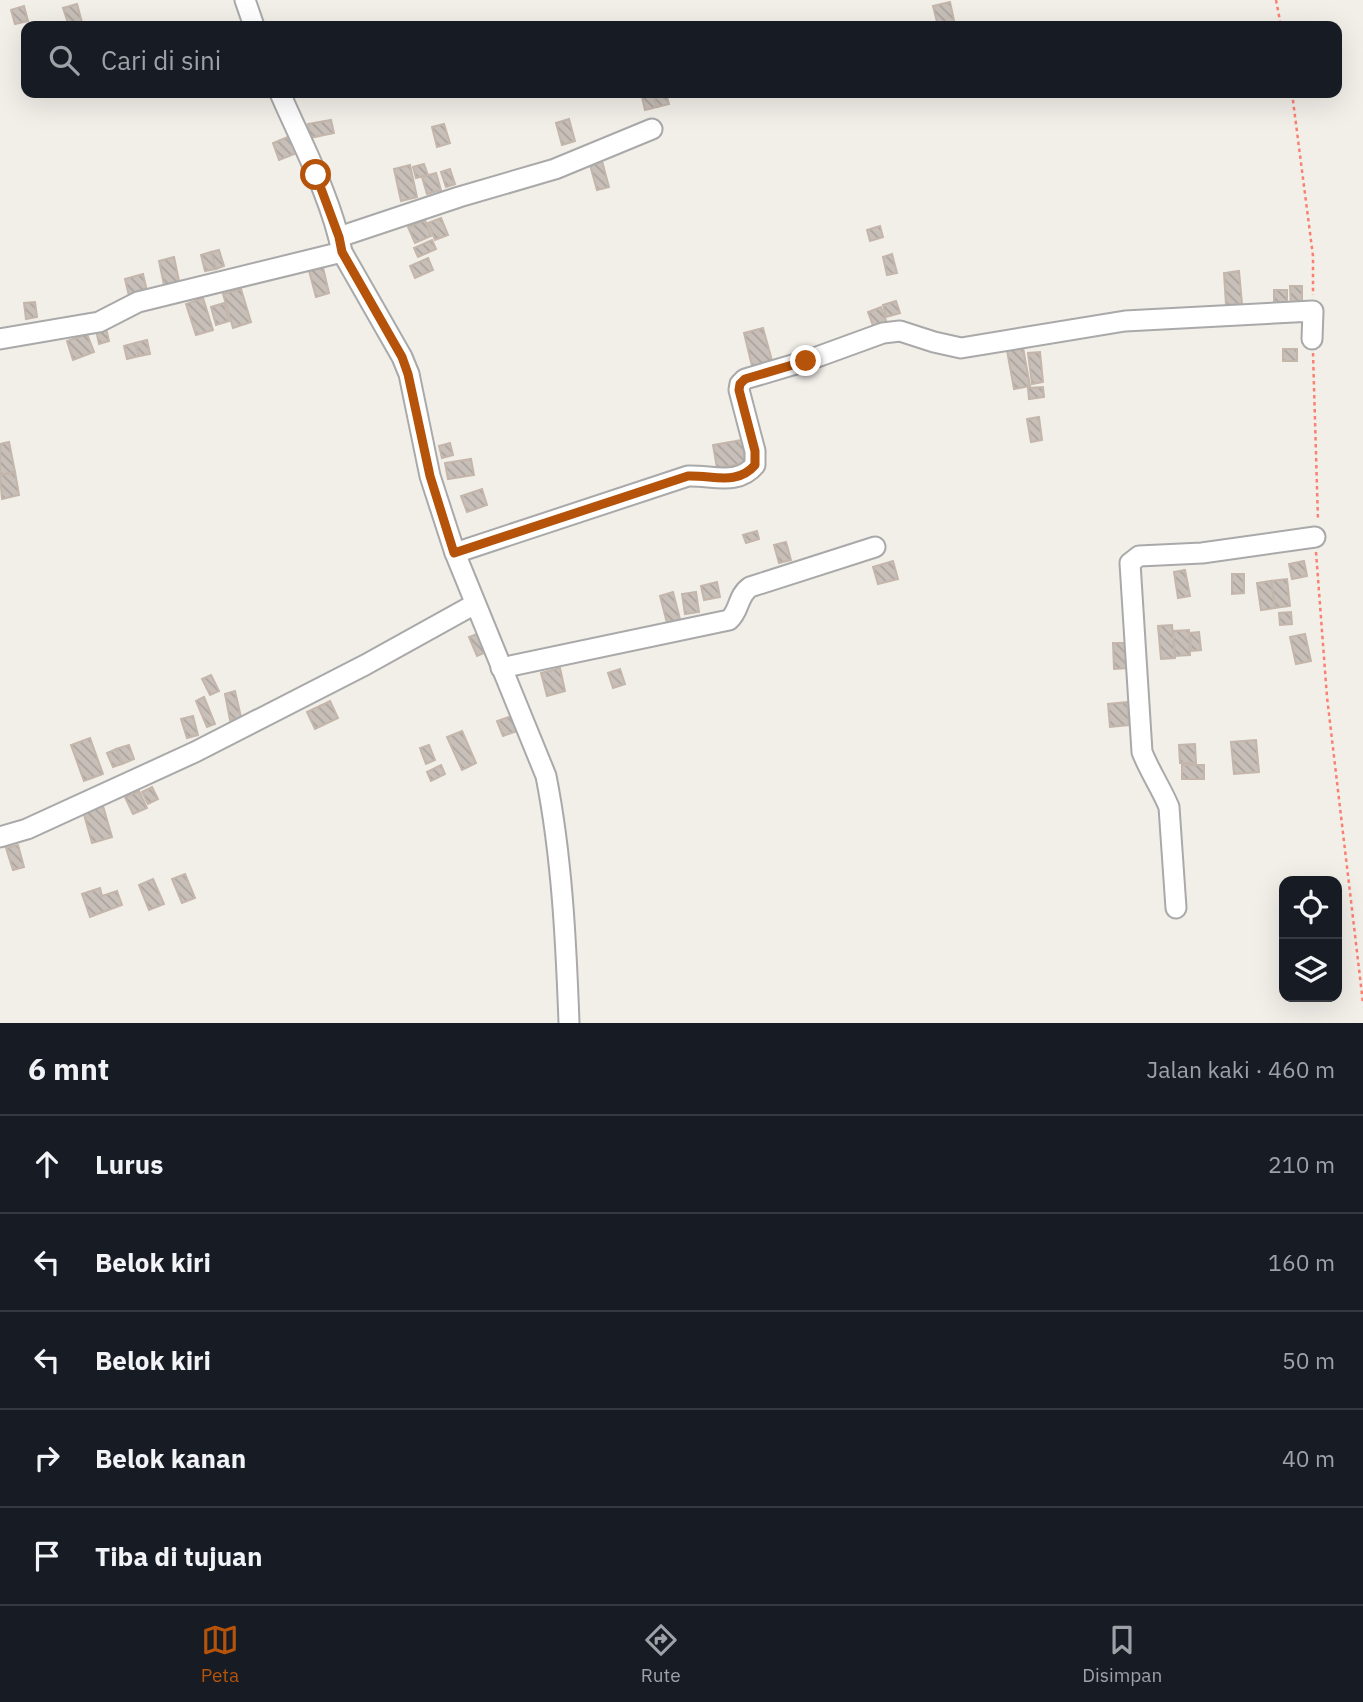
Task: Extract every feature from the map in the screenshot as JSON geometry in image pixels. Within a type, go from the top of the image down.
[{"type":"street","points":[[245,0],[252,21]]},
{"type":"street","points":[[282,98],[316,175],[341,245],[405,366],[430,476],[454,553],[546,776],[552,806],[565,926],[569,1023]]},
{"type":"street","points":[[0,339],[99,322],[138,302],[341,245],[459,197],[555,169],[652,129]]},
{"type":"street","points":[[454,553],[688,476],[729,479],[742,476],[755,465],[755,451],[739,390],[740,384],[745,379],[806,361],[883,333],[900,331],[961,348],[1125,321],[1313,311],[1312,339]]},
{"type":"street","points":[[1176,908],[1169,807],[1142,752],[1130,563],[1139,556],[1202,553],[1315,537]]},
{"type":"street","points":[[501,668],[729,620],[734,616],[740,596],[750,587],[875,547]]},
{"type":"street","points":[[0,837],[27,829],[195,752],[365,665],[475,604]]},
{"type":"path","points":[[1276,0],[1280,21]]},
{"type":"path","points":[[1293,98],[1312,256],[1313,311]]},
{"type":"path","points":[[1312,339],[1319,525],[1315,537],[1327,697],[1363,1003]]},
{"type":"building","points":[[950,2],[954,21],[937,21],[933,6]]},
{"type":"building","points":[[77,4],[82,21],[67,21],[63,8]]},
{"type":"building","points":[[24,6],[28,21],[15,24],[11,10]]},
{"type":"building","points":[[642,98],[654,98],[657,107],[645,110]]},
{"type":"building","points":[[654,98],[667,98],[669,104],[657,107]]},
{"type":"building","points":[[569,119],[575,141],[562,145],[556,123]]},
{"type":"building","points":[[331,120],[334,133],[310,138],[308,124]]},
{"type":"building","points":[[444,124],[450,143],[437,147],[432,127]]},
{"type":"building","points":[[290,136],[297,153],[279,160],[273,143]]},
{"type":"building","points":[[602,161],[609,187],[597,190],[590,165]]},
{"type":"building","points":[[424,164],[428,175],[416,178],[413,167]]},
{"type":"building","points":[[410,165],[417,197],[401,201],[394,169]]},
{"type":"building","points":[[450,169],[455,184],[446,187],[441,172]]},
{"type":"building","points":[[436,173],[441,190],[427,194],[422,177]]},
{"type":"building","points":[[441,218],[448,235],[435,240],[428,223]]},
{"type":"building","points":[[425,220],[431,236],[415,243],[408,227]]},
{"type":"building","points":[[880,226],[883,237],[870,241],[867,230]]},
{"type":"building","points":[[432,240],[436,249],[418,257],[414,248]]},
{"type":"building","points":[[219,250],[224,266],[216,269],[211,252]]},
{"type":"building","points":[[211,252],[216,269],[205,271],[201,255]]},
{"type":"building","points":[[892,254],[897,273],[887,275],[883,257]]},
{"type":"building","points":[[174,257],[179,281],[164,285],[159,261]]},
{"type":"building","points":[[428,258],[433,270],[415,278],[410,266]]},
{"type":"building","points":[[322,263],[329,293],[316,297],[308,267]]},
{"type":"building","points":[[1239,271],[1242,304],[1226,305],[1224,273]]},
{"type":"building","points":[[143,274],[147,291],[129,296],[125,279]]},
{"type":"building","points":[[1290,286],[1302,286],[1302,309],[1291,309]]},
{"type":"building","points":[[241,289],[251,322],[233,328],[223,294]]},
{"type":"building","points":[[1274,290],[1287,290],[1287,310],[1274,311]]},
{"type":"building","points":[[203,298],[213,330],[196,335],[186,304]]},
{"type":"building","points":[[896,301],[900,313],[886,317],[883,305]]},
{"type":"building","points":[[35,302],[37,317],[26,319],[24,303]]},
{"type":"building","points":[[224,303],[229,321],[216,325],[211,307]]},
{"type":"building","points":[[881,307],[888,326],[875,331],[868,312]]},
{"type":"building","points":[[106,328],[109,341],[99,344],[96,330]]},
{"type":"building","points":[[763,328],[773,364],[753,370],[744,333]]},
{"type":"building","points":[[87,334],[94,352],[73,360],[67,341]]},
{"type":"building","points":[[147,340],[150,354],[139,356],[135,343]]},
{"type":"building","points":[[1022,342],[1030,386],[1014,389],[1006,345]]},
{"type":"building","points":[[135,343],[139,356],[127,359],[124,346]]},
{"type":"building","points":[[1283,349],[1297,349],[1297,361],[1283,361]]},
{"type":"building","points":[[1040,352],[1043,382],[1032,384],[1028,353]]},
{"type":"building","points":[[1043,387],[1044,397],[1029,399],[1028,388]]},
{"type":"building","points":[[1039,417],[1042,440],[1031,442],[1027,419]]},
{"type":"building","points":[[742,440],[746,463],[717,468],[713,445]]},
{"type":"building","points":[[9,442],[15,472],[0,475],[0,444]]},
{"type":"building","points":[[450,443],[453,455],[442,458],[439,446]]},
{"type":"building","points":[[471,459],[474,475],[448,479],[445,463]]},
{"type":"building","points":[[15,472],[19,495],[2,499],[0,475]]},
{"type":"building","points":[[482,489],[487,505],[467,512],[461,496]]},
{"type":"building","points":[[757,531],[759,539],[746,543],[743,535]]},
{"type":"building","points":[[786,542],[791,560],[779,563],[774,545]]},
{"type":"building","points":[[893,561],[898,579],[878,584],[873,567]]},
{"type":"building","points":[[1304,561],[1307,576],[1292,579],[1289,564]]},
{"type":"building","points":[[1185,570],[1190,596],[1178,598],[1174,572]]},
{"type":"building","points":[[1232,574],[1244,574],[1244,593],[1232,594]]},
{"type":"building","points":[[1287,579],[1290,606],[1275,608],[1271,581]]},
{"type":"building","points":[[1271,581],[1275,608],[1261,610],[1257,583]]},
{"type":"building","points":[[717,582],[720,597],[704,600],[701,586]]},
{"type":"building","points":[[673,592],[680,619],[667,623],[660,596]]},
{"type":"building","points":[[696,592],[699,612],[685,614],[682,594]]},
{"type":"building","points":[[1291,612],[1292,624],[1280,625],[1279,613]]},
{"type":"building","points":[[1172,625],[1175,658],[1161,659],[1158,626]]},
{"type":"building","points":[[1189,630],[1190,655],[1175,656],[1173,631]]},
{"type":"building","points":[[482,632],[489,651],[477,656],[469,637]]},
{"type":"building","points":[[1199,632],[1201,650],[1191,651],[1190,633]]},
{"type":"building","points":[[1305,634],[1311,661],[1296,664],[1290,637]]},
{"type":"building","points":[[1113,643],[1128,643],[1129,668],[1114,669]]},
{"type":"building","points":[[560,668],[565,691],[547,696],[541,673]]},
{"type":"building","points":[[620,669],[625,684],[613,688],[608,673]]},
{"type":"building","points":[[211,675],[219,691],[210,695],[202,679]]},
{"type":"building","points":[[235,691],[241,717],[230,720],[225,694]]},
{"type":"building","points":[[204,697],[215,724],[207,727],[196,701]]},
{"type":"building","points":[[330,701],[338,718],[315,729],[307,712]]},
{"type":"building","points":[[1127,702],[1129,725],[1110,727],[1108,704]]},
{"type":"building","points":[[515,715],[520,730],[503,736],[497,721]]},
{"type":"building","points":[[193,716],[198,735],[187,738],[181,719]]},
{"type":"building","points":[[462,731],[476,763],[462,770],[447,737]]},
{"type":"building","points":[[90,738],[103,774],[84,781],[71,745]]},
{"type":"building","points":[[1256,740],[1259,772],[1234,774],[1231,742]]},
{"type":"building","points":[[1195,744],[1196,763],[1180,763],[1179,745]]},
{"type":"building","points":[[129,745],[134,759],[122,764],[116,749]]},
{"type":"building","points":[[429,745],[435,760],[426,764],[420,748]]},
{"type":"building","points":[[116,749],[122,764],[113,767],[107,753]]},
{"type":"building","points":[[441,765],[445,774],[431,781],[427,772]]},
{"type":"building","points":[[1182,765],[1204,765],[1204,779],[1182,779]]},
{"type":"building","points":[[152,787],[158,799],[148,804],[142,792]]},
{"type":"building","points":[[139,791],[147,808],[133,814],[125,797]]},
{"type":"building","points":[[103,806],[112,837],[92,843],[83,811]]},
{"type":"building","points":[[18,845],[24,867],[13,870],[6,848]]},
{"type":"building","points":[[185,874],[195,898],[182,903],[172,879]]},
{"type":"building","points":[[153,879],[164,904],[149,910],[139,885]]},
{"type":"building","points":[[100,888],[102,896],[117,891],[122,905],[90,917],[82,894]]},
{"type":"route","points":[[316,175],[342,252],[402,357],[430,476],[454,553],[635,491],[688,476],[729,479],[742,476],[755,465],[755,451],[739,390],[740,384],[757,374],[806,361]]}]
